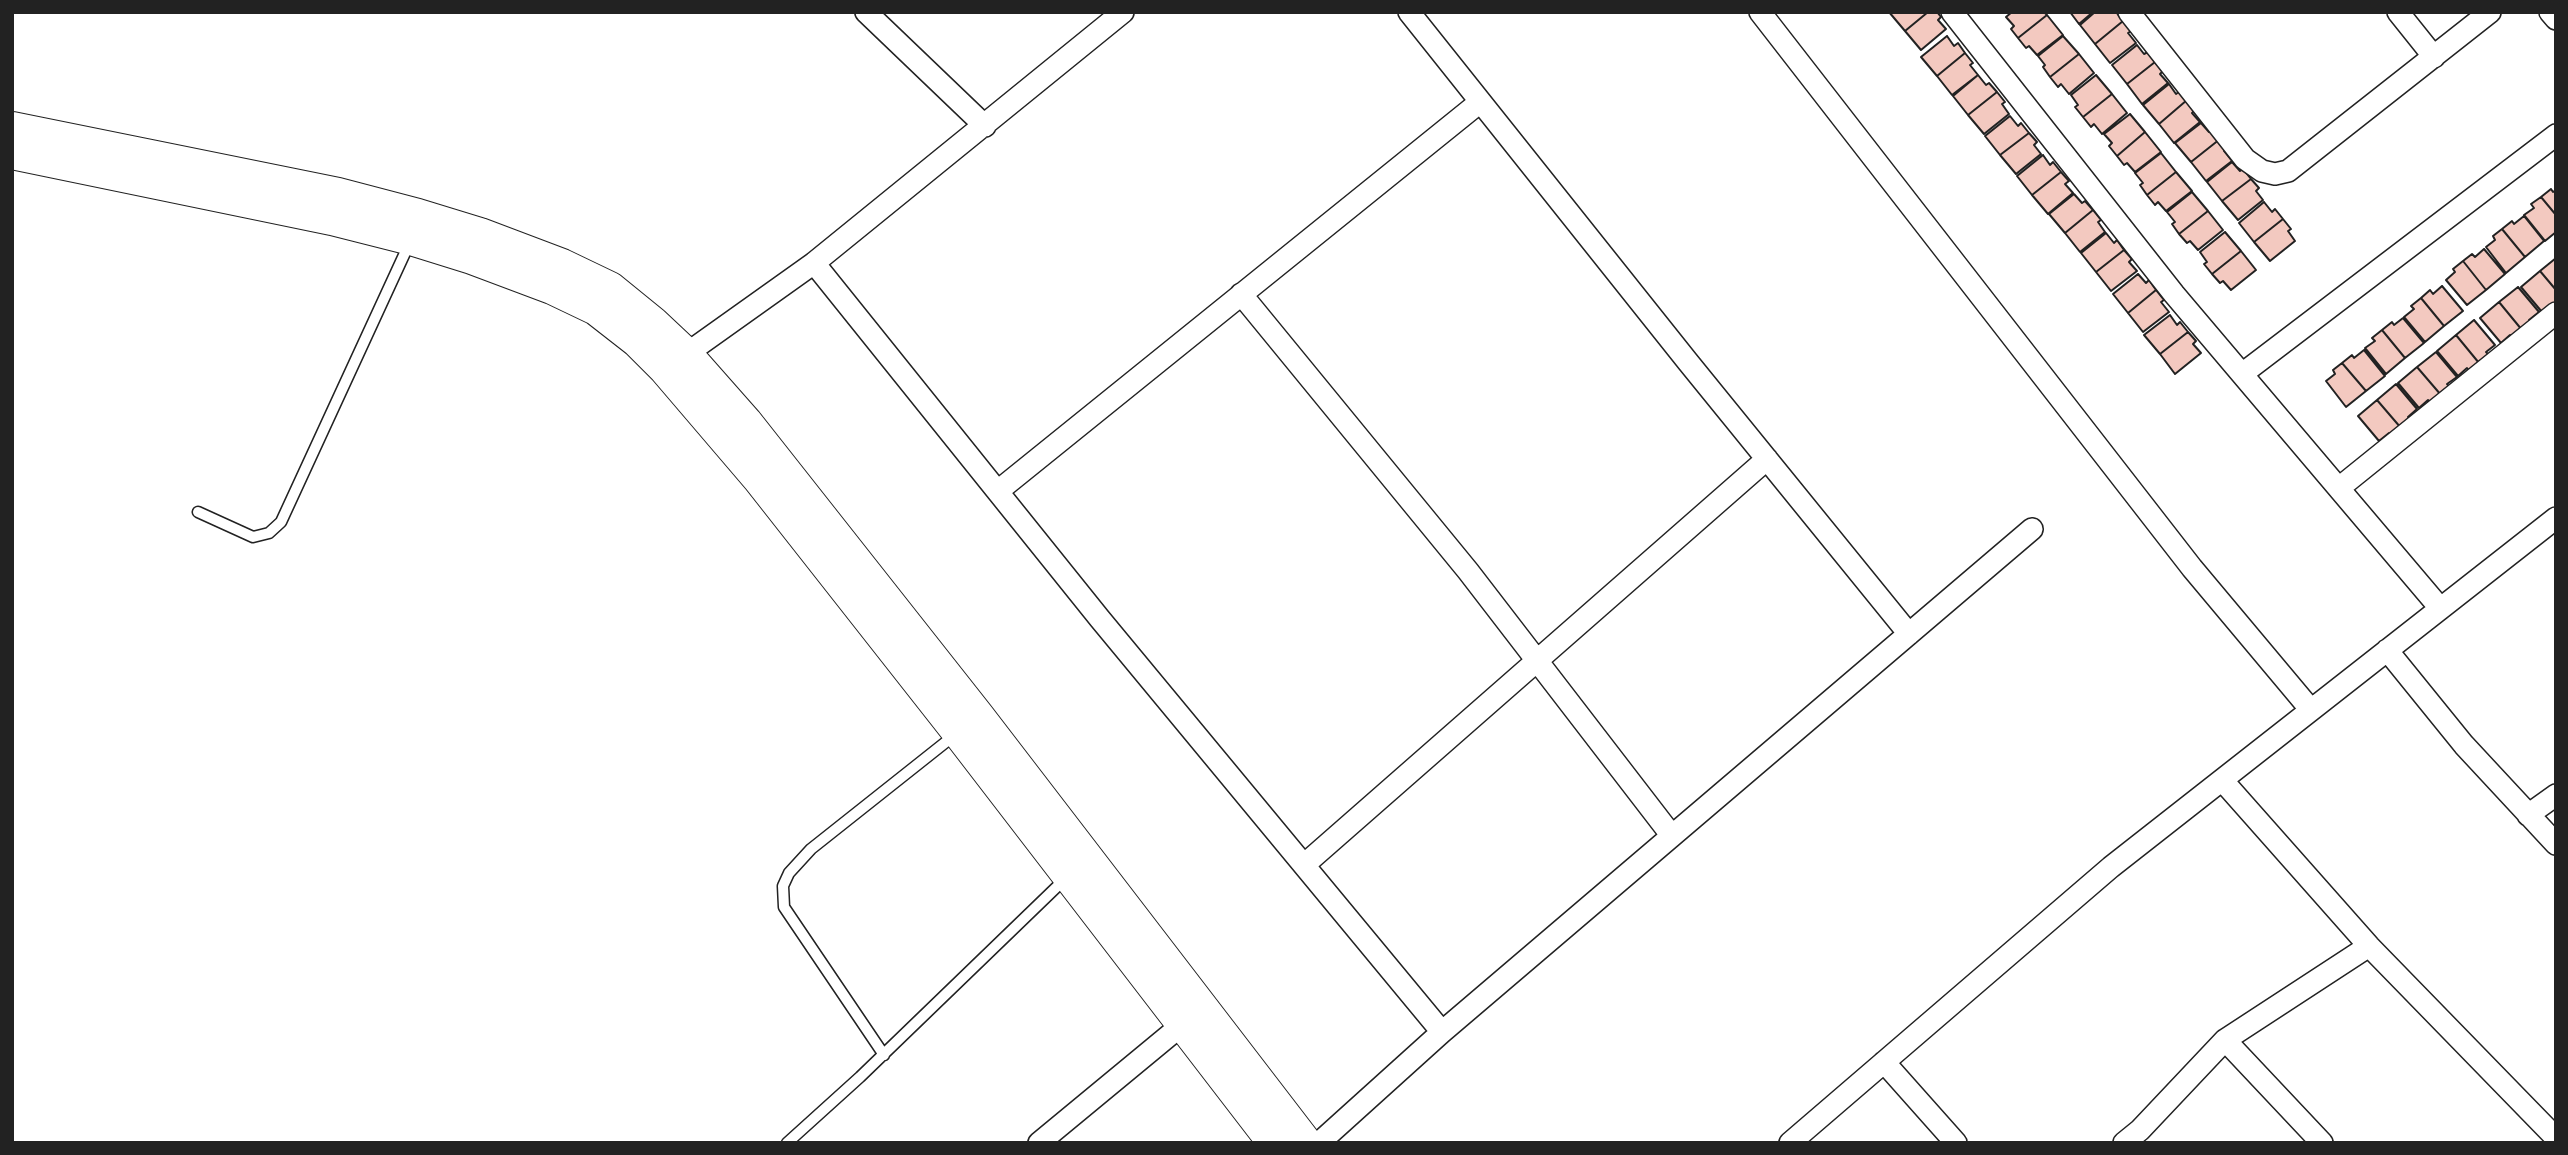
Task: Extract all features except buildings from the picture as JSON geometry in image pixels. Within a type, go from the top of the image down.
[{"type":"main road","points":[[12,128],[338,194],[480,234],[562,265],[610,288],[653,323],[676,362],[759,479],[968,724],[1306,1143]]},
{"type":"main road","points":[[12,153],[332,219],[472,258],[596,309],[637,341],[676,362]]},
{"type":"main road","points":[[968,724],[1069,876],[1274,1143]]},
{"type":"street","points":[[866,12],[985,126]]},
{"type":"street","points":[[676,362],[814,263],[1123,12]]},
{"type":"street","points":[[1409,12],[1909,634]]},
{"type":"street","points":[[1760,12],[2192,568],[2311,710]]},
{"type":"street","points":[[1952,12],[2175,294],[2441,608]]},
{"type":"street","points":[[2129,12],[2245,159],[2262,171],[2276,174],[2288,171],[2490,12]]},
{"type":"street","points":[[2398,12],[2434,57]]},
{"type":"street","points":[[2550,12],[2556,19]]},
{"type":"street","points":[[998,491],[1480,102]]},
{"type":"street","points":[[2242,374],[2556,135]]},
{"type":"street","points":[[814,263],[1442,1032]]},
{"type":"street","points":[[1241,294],[1468,571],[1672,836]]},
{"type":"street","points":[[2339,488],[2556,313]]},
{"type":"street","points":[[1304,864],[1767,459]]},
{"type":"street","points":[[1790,1143],[2111,867],[2556,518]]},
{"type":"street","points":[[1319,1143],[1442,1032],[2032,529]]},
{"type":"street","points":[[2387,650],[2464,744],[2556,844]]},
{"type":"street","points":[[2222,780],[2369,946],[2556,1138]]},
{"type":"street","points":[[2528,815],[2556,795]]},
{"type":"street","points":[[2139,1138],[2225,1040],[2369,946]]},
{"type":"street","points":[[1039,1143],[1183,1024]]},
{"type":"street","points":[[2225,1040],[2322,1143]]},
{"type":"street","points":[[1884,1062],[1956,1143]]},
{"type":"lane","points":[[198,512],[253,537],[269,533],[281,522],[411,239]]},
{"type":"lane","points":[[884,1055],[784,907],[783,886],[789,873],[811,849],[968,724]]},
{"type":"lane","points":[[787,1143],[884,1055],[1069,876]]}]
